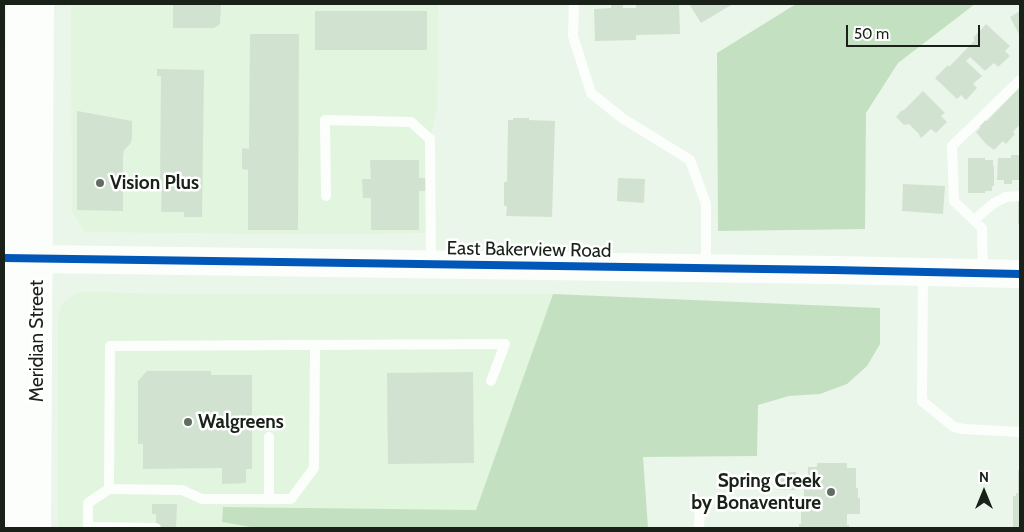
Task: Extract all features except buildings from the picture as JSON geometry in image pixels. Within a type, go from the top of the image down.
[{"type":"main road","name":"Meridian Street","points":[[17,528],[20,4]]},
{"type":"main road","name":"Meridian Street","points":[[37,528],[37,259],[40,4]]},
{"type":"main road","name":"East Bakerview Road","points":[[37,259],[1020,274]]},
{"type":"lane","points":[[574,4],[573,36],[591,93],[622,118],[690,160],[706,204],[706,269]]},
{"type":"lane","points":[[982,274],[982,228],[954,201],[952,146],[1020,80]]},
{"type":"lane","points":[[326,196],[325,120],[411,122],[430,139],[431,265]]},
{"type":"lane","points":[[974,220],[994,203],[1006,197],[1020,196]]},
{"type":"lane","points":[[923,272],[922,401],[954,427],[1020,432]]},
{"type":"lane","points":[[109,489],[110,346],[505,344],[491,381]]},
{"type":"lane","points":[[156,528],[88,528],[88,503],[109,489],[182,490],[202,499],[291,499],[314,468],[314,345]]},
{"type":"lane","points":[[268,437],[269,499]]},
{"type":"lane","points":[[699,528],[700,506]]},
{"type":"shaded area","points":[[71,4],[438,4],[437,106],[425,165],[426,233],[85,232],[72,212]]},
{"type":"shaded area","points":[[796,4],[975,4],[898,63],[866,113],[865,229],[718,231],[717,53]]},
{"type":"shaded area","points":[[87,292],[169,294],[553,294],[476,510],[223,507],[222,522],[256,528],[58,528],[58,317],[61,307],[67,299],[76,294]]},
{"type":"shaded area","points":[[553,294],[880,308],[880,344],[867,366],[847,384],[820,394],[789,396],[758,405],[757,456],[643,457],[648,528],[256,528],[222,522],[223,507],[476,510]]},
{"type":"cycle path","points":[[4,258],[1020,274]]},
{"type":"place","name":"Vision Plus","points":[[100,183]]},
{"type":"place","name":"Walgreens","points":[[188,422]]},
{"type":"place","name":"Spring Creek by Bonaventure","points":[[831,492]]}]
